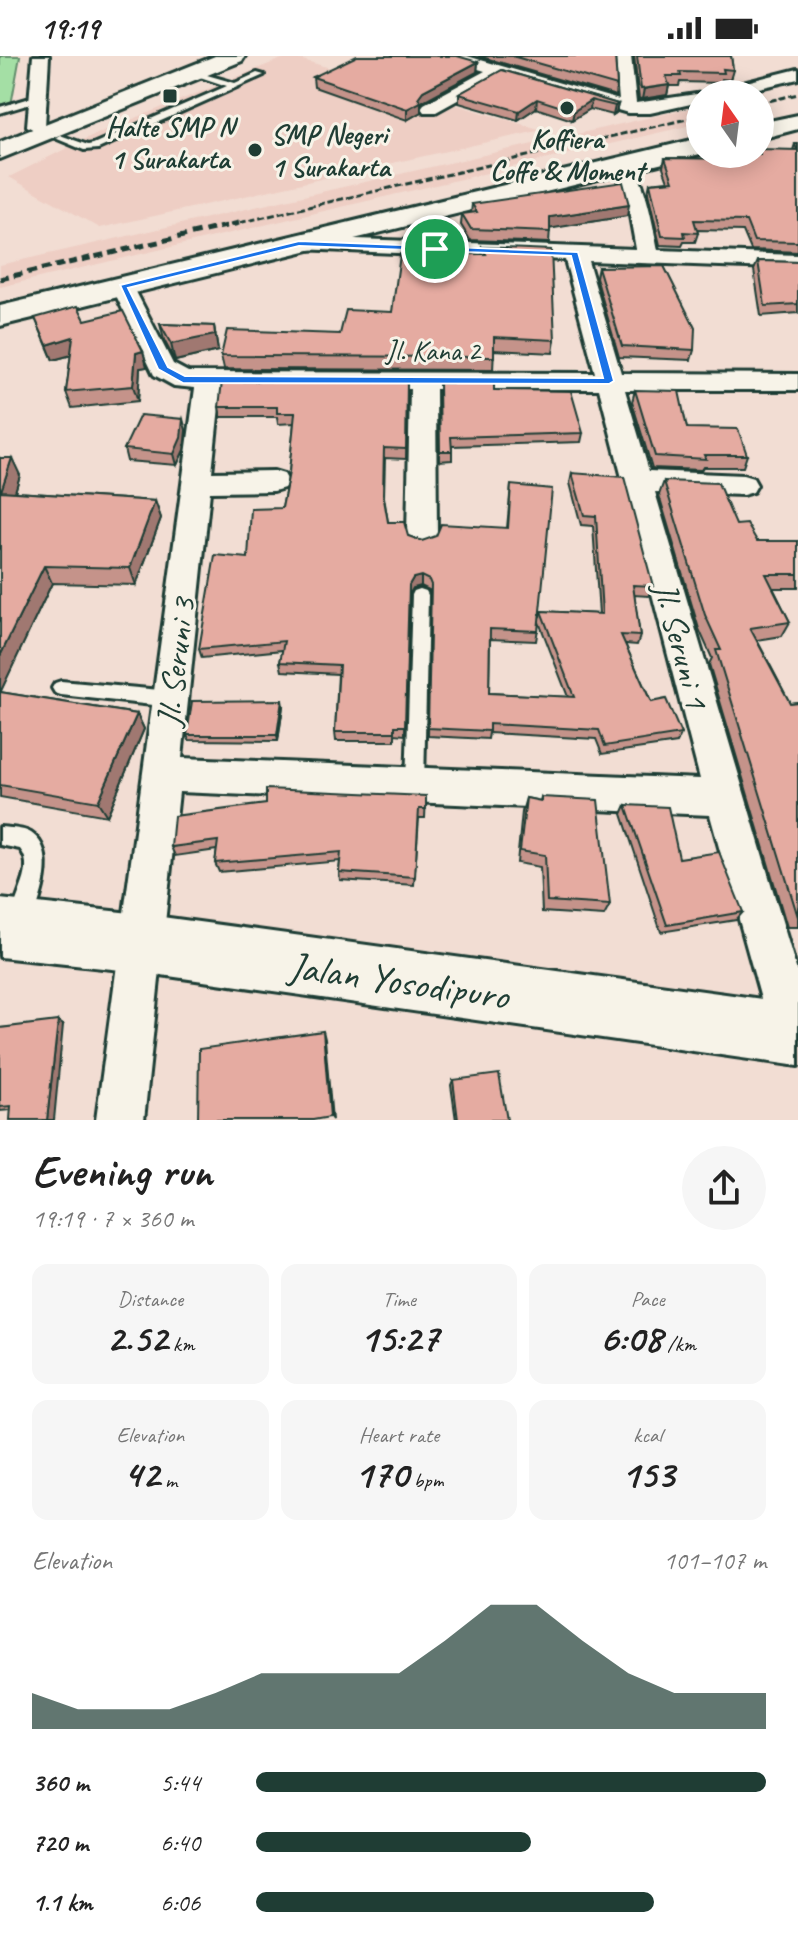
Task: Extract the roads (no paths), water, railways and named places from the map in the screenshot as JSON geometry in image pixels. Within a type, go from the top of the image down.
[{"type":"main road","points":[[0,134],[36,126],[193,67],[216,62]]},
{"type":"main road","points":[[0,166],[216,62]]},
{"type":"main road","points":[[0,151],[216,62]]},
{"type":"main road","points":[[774,128],[798,122]]},
{"type":"main road","points":[[0,316],[686,149]]},
{"type":"main road","name":"Jalan Yosodipuro","points":[[10,929],[140,943],[796,1035]]},
{"type":"street","points":[[36,126],[41,56]]},
{"type":"street","points":[[450,56],[628,108],[650,108],[686,100]]},
{"type":"street","points":[[623,56],[628,108]]},
{"type":"street","points":[[788,57],[798,58]]},
{"type":"street","points":[[430,108],[500,70]]},
{"type":"street","points":[[772,80],[798,74]]},
{"type":"street","points":[[624,164],[638,205],[649,257]]},
{"type":"street","points":[[299,243],[798,262]]},
{"type":"street","name":"Jl. Seruni 1","points":[[575,254],[724,798],[796,1035]]},
{"type":"street","name":"Jl. Kana 2","points":[[123,287],[163,369],[175,378],[209,381],[798,382]]},
{"type":"street","points":[[422,537],[423,380]]},
{"type":"street","name":"Jl. Seruni 3","points":[[120,1120],[209,381]]},
{"type":"street","points":[[197,482],[274,481]]},
{"type":"street","points":[[637,481],[743,485]]},
{"type":"street","points":[[162,774],[724,798]]},
{"type":"lane","points":[[216,62],[235,86]]},
{"type":"lane","points":[[60,138],[87,148],[95,147],[260,75]]},
{"type":"lane","points":[[0,110],[37,99]]},
{"type":"lane","points":[[415,785],[420,595]]},
{"type":"lane","points":[[61,688],[171,699]]},
{"type":"lane","points":[[0,836],[25,840],[36,855],[36,866],[10,929]]},
{"type":"railway","points":[[774,100],[798,94]]},
{"type":"railway","points":[[230,225],[686,119]]},
{"type":"railway","points":[[0,279],[239,223]]},
{"type":"place","name":"Halte SMP N 1 Surakarta","points":[[170,96]]},
{"type":"place","name":"Koffiera Coffe & Moment","points":[[567,108]]},
{"type":"place","name":"SMP Negeri 1 Surakarta","points":[[255,150]]}]
